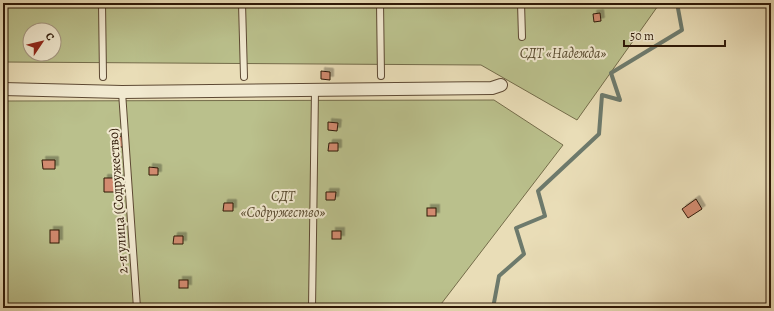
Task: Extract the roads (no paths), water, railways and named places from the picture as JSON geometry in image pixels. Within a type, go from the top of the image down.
[{"type":"street","points":[[3,89],[122,92],[492,88],[501,85]]},
{"type":"lane","points":[[102,3],[103,77]]},
{"type":"lane","points":[[242,3],[244,77]]},
{"type":"lane","points":[[380,3],[381,76]]},
{"type":"lane","points":[[521,3],[522,37]]},
{"type":"lane","points":[[312,308],[315,90]]},
{"type":"lane","name":"2-я улица (Содружество)","points":[[122,92],[137,308]]},
{"type":"waterway","points":[[493,308],[499,276],[524,254],[516,228],[545,216],[538,191],[599,134],[602,95],[620,100],[611,73],[682,30],[677,3]]},
{"type":"park label","name":"СДТ «Надежда»","points":[[563,53]]},
{"type":"park label","name":"СДТ «Содружество»","points":[[283,204]]}]
